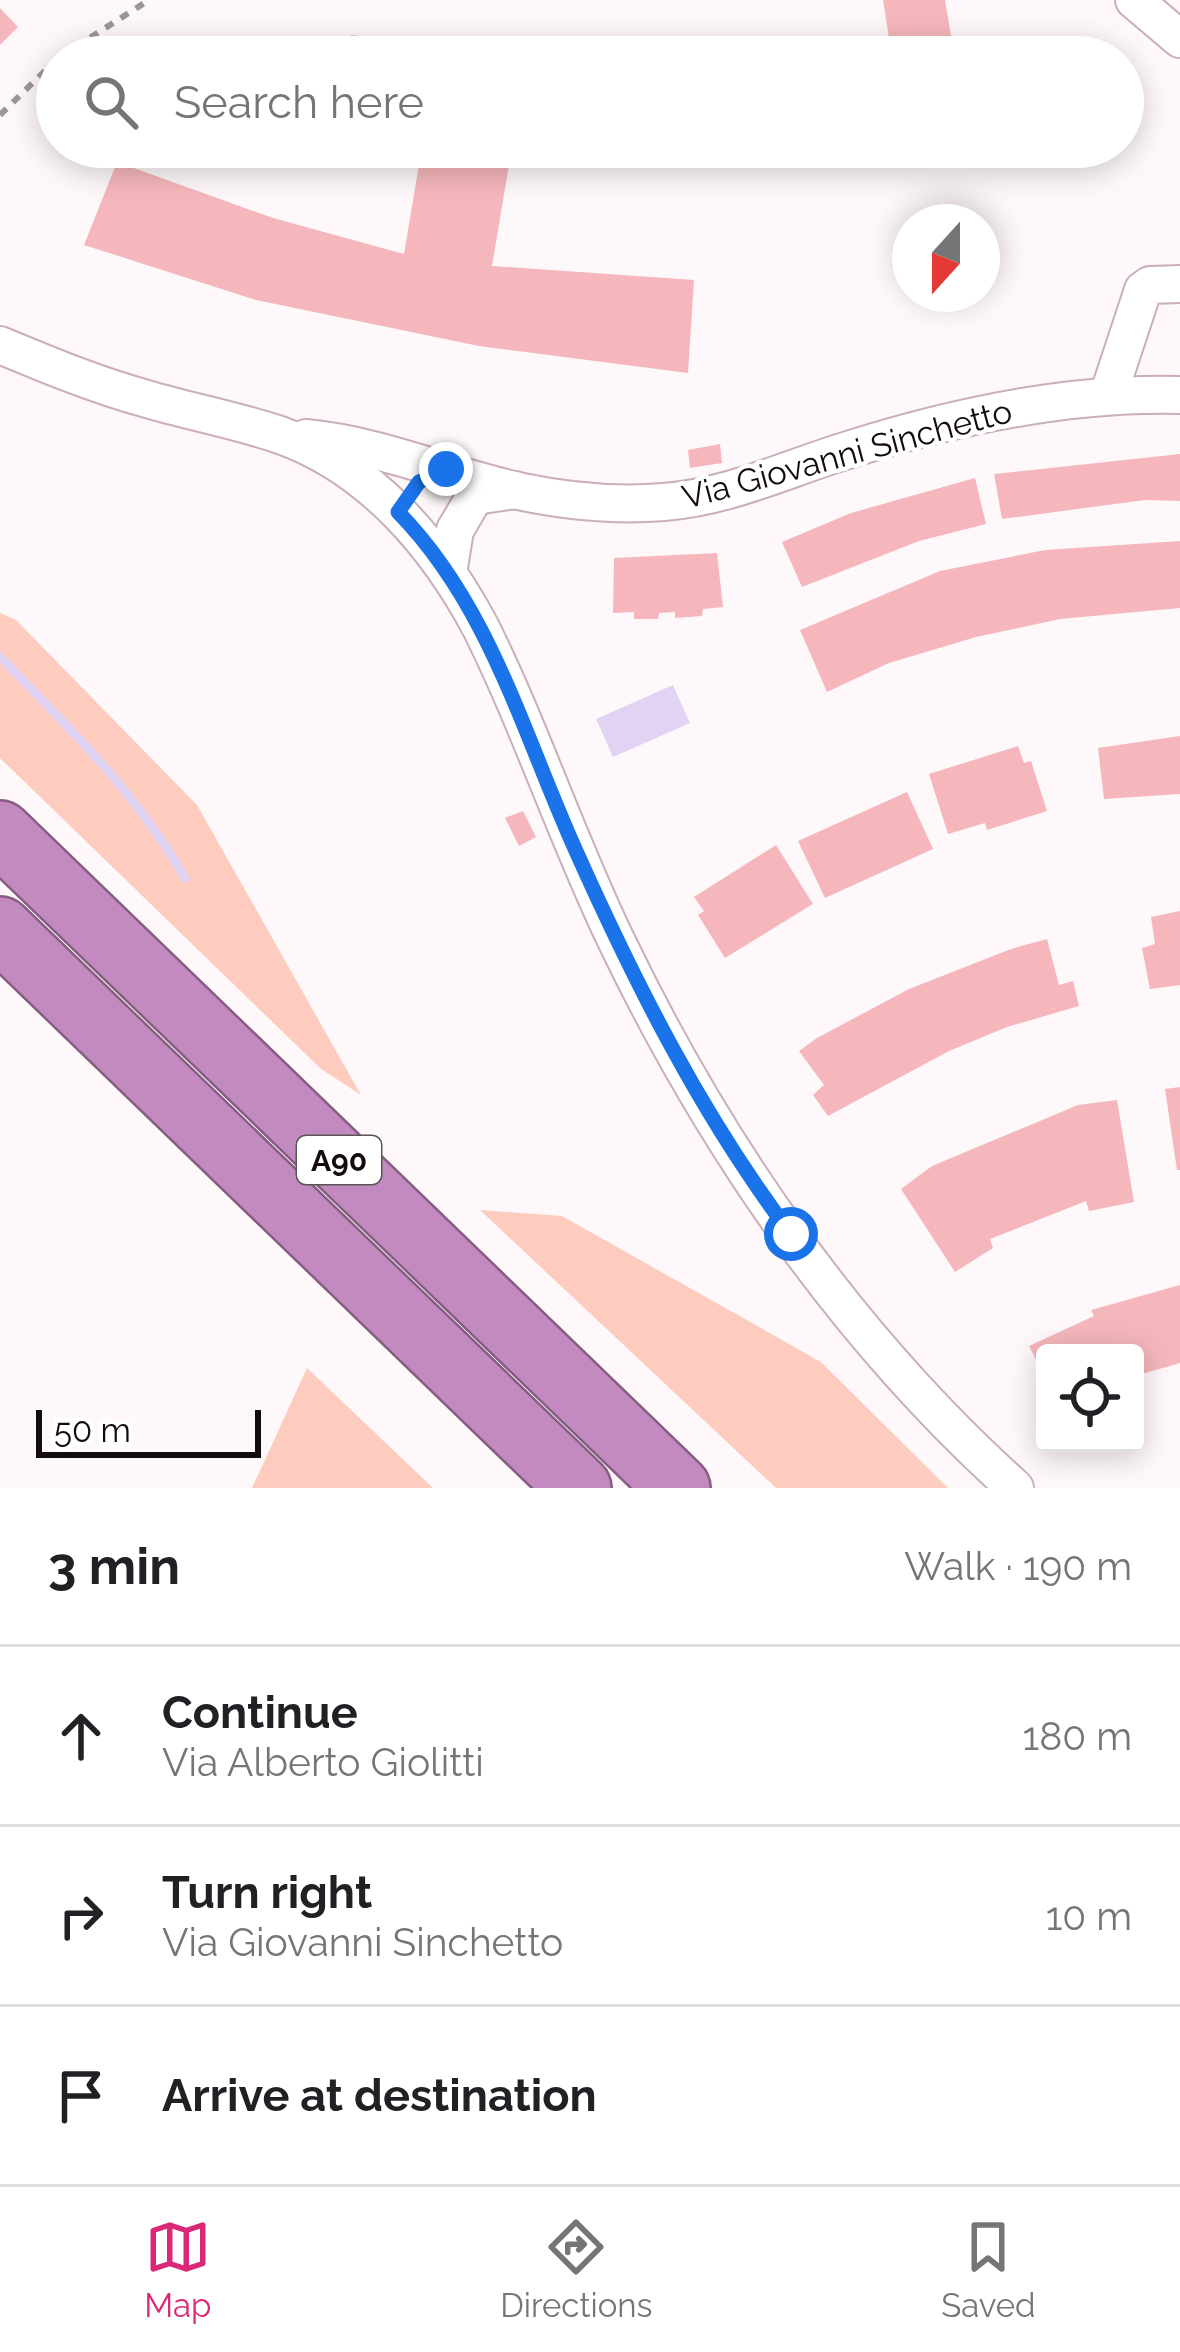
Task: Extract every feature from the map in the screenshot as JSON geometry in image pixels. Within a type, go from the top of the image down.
[{"type":"highway","name":"A90","points":[[0,832],[678,1488]]},
{"type":"highway","name":"A90","points":[[0,929],[579,1488]]},
{"type":"highway","points":[[401,1318],[551,1488]]},
{"type":"street","points":[[1134,0],[1180,39]]},
{"type":"street","points":[[1108,396],[1144,290],[1150,285],[1180,284]]},
{"type":"street","points":[[0,345],[126,393],[286,437],[349,471],[398,512],[472,611],[615,938],[700,1100],[839,1302],[925,1401],[1015,1488]]},
{"type":"street","name":"Via Giovanni Sinchetto","points":[[286,437],[348,444],[514,490],[622,503],[697,499],[924,428],[1022,407],[1108,396],[1180,395]]},
{"type":"street","points":[[398,512],[419,482],[446,469]]},
{"type":"street","name":"Via Giovanni Sinchetto","points":[[398,512],[439,508],[514,490]]},
{"type":"street","points":[[448,573],[455,530],[475,496]]},
{"type":"path","points":[[92,36],[148,0]]},
{"type":"path","points":[[0,116],[36,80]]},
{"type":"shaded area","points":[[0,613],[16,620],[197,805],[361,1095],[321,1069],[0,758]]},
{"type":"shaded area","points":[[673,685],[690,723],[613,757],[596,719]]},
{"type":"shaded area","points":[[480,1210],[562,1216],[821,1362],[948,1488],[776,1488]]},
{"type":"shaded area","points":[[307,1368],[433,1488],[252,1488]]},
{"type":"building","points":[[883,0],[945,0],[951,36],[889,36]]},
{"type":"building","points":[[0,8],[18,27],[0,45]]},
{"type":"building","points":[[115,168],[134,168],[273,218],[404,254],[418,168],[508,168],[492,266],[694,280],[688,373],[479,346],[256,300],[84,245]]},
{"type":"building","points":[[720,444],[722,463],[690,468],[688,450]]},
{"type":"building","points":[[1180,454],[1180,501],[1145,500],[1002,519],[994,474]]},
{"type":"building","points":[[975,478],[986,524],[919,541],[802,587],[782,542],[851,513]]},
{"type":"building","points":[[1180,541],[1180,608],[1060,619],[976,637],[889,663],[827,692],[800,630],[940,571],[1045,550]]},
{"type":"building","points":[[717,553],[723,607],[703,609],[702,616],[675,618],[675,612],[659,613],[658,619],[634,619],[634,612],[613,613],[614,558]]},
{"type":"building","points":[[1180,736],[1180,794],[1104,799],[1098,748]]},
{"type":"building","points":[[1018,746],[1024,763],[1031,761],[1047,811],[987,830],[985,823],[948,834],[929,774]]},
{"type":"building","points":[[907,792],[933,849],[825,898],[798,841]]},
{"type":"building","points":[[523,811],[536,837],[519,846],[505,818]]},
{"type":"building","points":[[776,845],[813,904],[725,958],[698,915],[704,911],[694,897]]},
{"type":"building","points":[[1180,911],[1180,985],[1150,989],[1142,948],[1155,944],[1151,917]]},
{"type":"building","points":[[1047,939],[1059,985],[1073,981],[1079,1006],[1007,1027],[949,1051],[828,1116],[813,1095],[824,1085],[799,1051],[909,989]]},
{"type":"building","points":[[1180,1087],[1180,1170],[1177,1170],[1165,1089]]},
{"type":"building","points":[[1117,1100],[1134,1202],[1089,1211],[1086,1201],[990,1239],[993,1248],[955,1272],[901,1189],[932,1166],[1078,1105]]},
{"type":"building","points":[[1180,1285],[1180,1363],[1144,1373],[1144,1344],[1036,1344],[1036,1360],[1029,1346],[1094,1316],[1091,1310]]},
{"type":"waterway","points":[[0,657],[123,789],[185,878]]},
{"type":"route","points":[[446,469],[419,482],[398,512],[464,596],[657,1022],[728,1144],[791,1234]]}]
